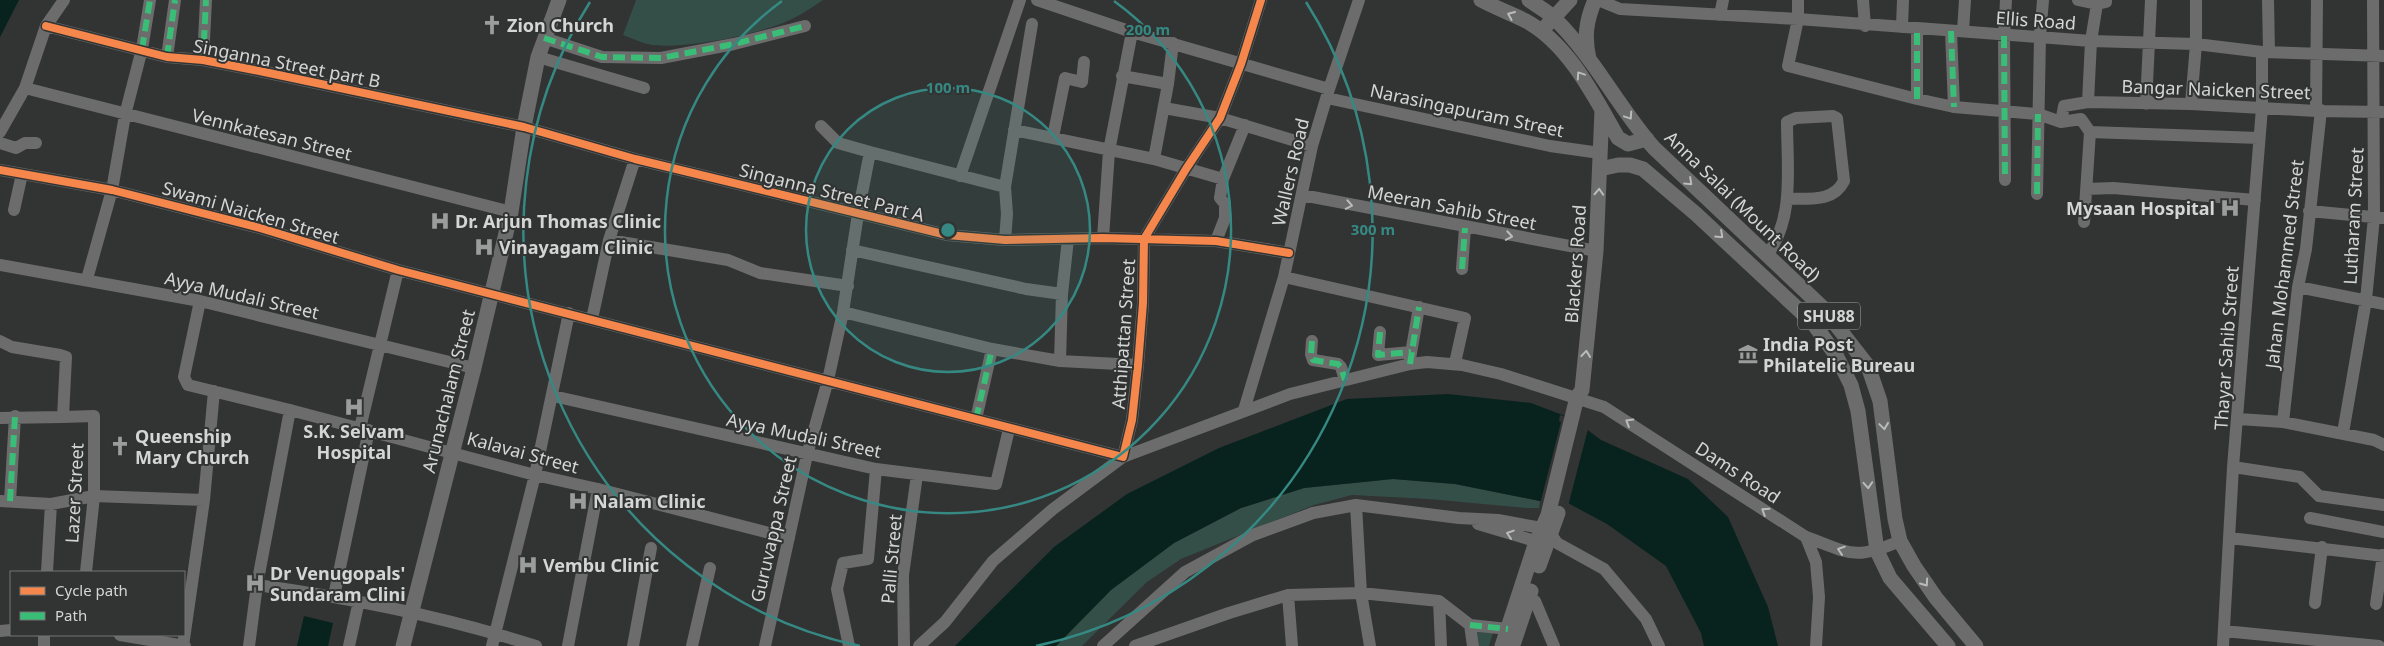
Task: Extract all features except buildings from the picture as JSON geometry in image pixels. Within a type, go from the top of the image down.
[{"type":"main road","name":"Arunachalam Street","points":[[403,646],[492,293],[510,212],[538,57],[559,0]]},
{"type":"main road","points":[[1481,0],[1527,22],[1541,32],[1567,57],[1618,138],[1628,144],[1650,144],[1643,169],[1630,165],[1618,165],[1600,169]]},
{"type":"main road","name":"Anna Salai (Mount Road)","points":[[1529,0],[1554,17],[1590,59],[1650,144],[1822,308],[1842,330],[1868,366],[1884,424],[1895,520],[1900,541],[1914,566],[1936,598],[1976,646]]},
{"type":"main road","points":[[1541,32],[1570,0]]},
{"type":"main road","points":[[1554,44],[1596,0]]},
{"type":"main road","points":[[1590,59],[1586,45],[1586,20],[1596,0]]},
{"type":"main road","name":"Blackers Road","points":[[1546,538],[1582,396],[1596,251],[1602,110]]},
{"type":"main road","name":"Anna Salai (Mount Road)","points":[[1643,169],[1790,300],[1813,323],[1830,347],[1847,378],[1857,406],[1866,457],[1877,551],[1890,578],[1948,646]]},
{"type":"main road","points":[[1847,378],[1875,386],[1857,406]]},
{"type":"main road","points":[[1513,646],[1546,538]]},
{"type":"main road","points":[[1502,646],[1546,538]]},
{"type":"street","points":[[0,132],[25,88],[46,26],[64,0]]},
{"type":"street","points":[[87,279],[112,190],[125,115],[142,49],[150,0]]},
{"type":"street","points":[[167,57],[175,0]]},
{"type":"street","points":[[203,60],[206,0]]},
{"type":"street","points":[[960,176],[1020,0]]},
{"type":"street","name":"Narasingapuram Street","points":[[1037,0],[1132,32],[1242,64],[1328,94],[1550,146],[1600,153]]},
{"type":"street","name":"Atthipattan Street","points":[[1123,457],[1132,420],[1138,365],[1143,303],[1144,239],[1186,169],[1220,118],[1242,64],[1261,0]]},
{"type":"street","name":"Wallers Road","points":[[1244,410],[1284,277],[1312,146],[1359,0]]},
{"type":"street","name":"Ellis Road","points":[[1596,0],[1620,9],[1798,19],[2004,36],[2196,44],[2265,52],[2379,56]]},
{"type":"street","points":[[1720,15],[1723,0]]},
{"type":"street","points":[[1798,0],[1798,19],[1788,66],[1954,107],[2038,114],[2061,122],[2081,119],[2090,132],[2084,222]]},
{"type":"street","points":[[1863,0],[1865,26]]},
{"type":"street","points":[[1902,0],[1902,27]]},
{"type":"street","points":[[1954,107],[1957,31],[1965,0]]},
{"type":"street","points":[[2005,180],[2004,36],[2006,0]]},
{"type":"street","points":[[2037,194],[2040,38],[2043,0]]},
{"type":"street","points":[[2078,0],[2102,2],[2091,41],[2088,102]]},
{"type":"street","points":[[2146,104],[2151,0]]},
{"type":"street","points":[[2191,104],[2196,44],[2196,0]]},
{"type":"street","name":"Thayar Sahib Street","points":[[2223,646],[2233,467],[2262,108],[2268,0]]},
{"type":"street","name":"Jahan Mohammed Street","points":[[2283,422],[2298,287],[2306,249],[2318,111],[2315,53],[2317,0]]},
{"type":"street","name":"Lutharam Street","points":[[2343,433],[2379,217],[2379,56],[2373,0]]},
{"type":"street","points":[[1005,240],[1007,214],[1005,186],[1032,24]]},
{"type":"street","name":"Singanna Street part B","points":[[46,26],[142,49],[167,57],[203,60],[524,127]]},
{"type":"street","points":[[544,38],[602,57],[661,58],[734,44],[805,26]]},
{"type":"street","points":[[1917,28],[1917,99]]},
{"type":"street","points":[[1103,238],[1110,151],[1122,76],[1132,32]]},
{"type":"street","points":[[1154,159],[1168,84],[1173,43]]},
{"type":"street","points":[[538,57],[644,88]]},
{"type":"street","points":[[1053,137],[1065,78],[1082,82],[1084,62]]},
{"type":"street","points":[[1122,76],[1168,84]]},
{"type":"street","name":"Vennkatesan Street","points":[[25,88],[510,212]]},
{"type":"street","name":"Bangar Naicken Street","points":[[2061,122],[2064,106],[2088,102],[2191,104],[2318,111],[2380,112]]},
{"type":"street","points":[[1164,108],[1220,118],[1312,146]]},
{"type":"street","points":[[1768,255],[1782,232],[1787,199],[1787,122],[1796,118],[1834,116],[1837,118],[1844,182],[1839,190],[1828,197],[1787,199]]},
{"type":"street","points":[[1216,241],[1225,218],[1225,204],[1220,198],[1223,179],[1245,125]]},
{"type":"street","points":[[821,126],[838,143],[960,176],[1005,186]]},
{"type":"street","name":"Singanna Street Part A","points":[[524,127],[635,159],[946,235],[1005,240],[1103,238],[1216,241],[1289,253]]},
{"type":"street","points":[[1014,130],[1154,159],[1223,179]]},
{"type":"street","points":[[2090,132],[2259,138]]},
{"type":"street","points":[[0,143],[16,148],[25,142],[36,143]]},
{"type":"street","name":"Guruvappa Street","points":[[765,646],[807,455],[828,380],[843,312],[858,214],[870,152]]},
{"type":"street","points":[[592,319],[609,240],[635,159]]},
{"type":"street","name":"Swami Naicken Street","points":[[0,170],[112,190],[260,228],[398,270],[1123,457]]},
{"type":"street","points":[[14,210],[22,174]]},
{"type":"street","points":[[2086,189],[2113,188],[2255,200]]},
{"type":"street","name":"Meeran Sahib Street","points":[[1302,195],[1465,228],[1596,251]]},
{"type":"street","points":[[2309,211],[2379,217]]},
{"type":"street","points":[[1462,269],[1465,228]]},
{"type":"street","points":[[1060,361],[1062,294],[1068,239]]},
{"type":"street","points":[[609,240],[728,260],[760,273],[848,286]]},
{"type":"street","points":[[852,250],[1026,289],[1062,294]]},
{"type":"street","name":"Ayya Mudali Street","points":[[0,265],[87,279],[200,301],[474,368]]},
{"type":"street","points":[[334,596],[378,346],[398,270]]},
{"type":"street","points":[[1284,277],[1465,318],[1455,363]]},
{"type":"street","points":[[2298,287],[2384,304]]},
{"type":"street","name":"Kalavai Street","points":[[200,301],[184,380],[188,386],[290,410],[452,451],[536,475],[789,538]]},
{"type":"street","points":[[1410,358],[1419,308]]},
{"type":"street","points":[[843,312],[992,349],[1060,361],[1138,365]]},
{"type":"street","points":[[492,646],[536,475],[569,313]]},
{"type":"street","points":[[1380,332],[1378,355],[1410,358]]},
{"type":"street","points":[[0,341],[12,347],[60,354],[66,357],[63,416],[15,416],[0,418]]},
{"type":"street","points":[[1312,341],[1311,354],[1313,360],[1338,364],[1341,367],[1345,380]]},
{"type":"street","points":[[976,419],[992,349]]},
{"type":"street","points":[[919,646],[944,622],[993,561],[1053,509],[1123,457],[1290,394],[1345,380],[1410,358]]},
{"type":"street","name":"Dams Road","points":[[1410,358],[1455,363],[1582,396],[1638,427],[1806,537],[1842,552],[1858,554],[1877,551],[1900,541]]},
{"type":"street","points":[[185,632],[204,500],[214,391]]},
{"type":"street","name":"Ayya Mudali Street","points":[[553,396],[807,455],[876,469],[996,484],[1009,429]]},
{"type":"street","points":[[249,646],[257,585],[290,410]]},
{"type":"street","points":[[15,416],[5,501],[51,504],[94,496],[204,500]]},
{"type":"street","name":"Lazer Street","points":[[63,416],[94,416],[94,496],[86,571]]},
{"type":"street","points":[[2238,419],[2283,422],[2374,440],[2384,445]]},
{"type":"street","points":[[2233,467],[2300,477],[2320,496],[2384,505]]},
{"type":"street","points":[[849,646],[837,589],[838,579],[843,563],[868,559],[876,469]]},
{"type":"street","name":"Palli Street","points":[[904,646],[904,575],[917,475]]},
{"type":"street","points":[[568,646],[598,489]]},
{"type":"street","points":[[47,571],[51,504]]},
{"type":"street","points":[[1356,506],[1361,592],[1370,646]]},
{"type":"street","points":[[1103,646],[1184,572],[1253,535],[1313,513],[1356,506],[1459,518],[1546,538],[1604,569],[1646,619],[1659,646]]},
{"type":"street","points":[[2310,518],[2384,532]]},
{"type":"street","points":[[1806,537],[1816,562],[1819,597],[1816,646]]},
{"type":"street","points":[[2230,538],[2383,556],[2376,604]]},
{"type":"street","points":[[633,646],[650,548]]},
{"type":"street","points":[[2315,603],[2322,548]]},
{"type":"street","points":[[692,646],[710,568]]},
{"type":"street","points":[[257,585],[334,596],[411,612],[494,633],[536,646]]},
{"type":"street","points":[[1135,646],[1168,640],[1288,595],[1361,592],[1439,601],[1470,624],[1508,628]]},
{"type":"street","points":[[1288,595],[1292,646]]},
{"type":"street","points":[[1529,598],[1535,601],[1554,646]]},
{"type":"street","points":[[349,646],[359,601]]},
{"type":"street","points":[[1439,601],[1441,646]]},
{"type":"street","points":[[1470,624],[1473,646]]},
{"type":"street","points":[[2224,631],[2280,641],[2379,646]]},
{"type":"street","points":[[125,636],[183,646]]},
{"type":"shaded area","points":[[0,0],[19,0],[0,37]]},
{"type":"shaded area","points":[[636,0],[823,0],[794,18],[764,30],[724,39],[667,46],[648,44],[623,35]]},
{"type":"shaded area","points":[[1448,394],[1531,403],[1573,419],[1601,440],[1688,479],[1728,517],[1768,607],[1778,646],[1704,646],[1701,633],[1666,566],[1607,524],[1566,502],[1540,501],[1455,484],[1393,479],[1304,488],[1241,508],[1174,543],[1111,590],[1056,646],[955,646],[1054,547],[1127,494],[1219,448],[1347,399]]},
{"type":"shaded area","points":[[1393,479],[1455,484],[1540,501],[1539,508],[1352,495],[1314,505],[1181,559],[1147,582],[1082,646],[1056,646],[1111,590],[1174,543],[1241,508],[1304,488]]},
{"type":"shaded area","points":[[304,616],[333,623],[328,646],[297,646]]},
{"type":"shaded area","points":[[1477,629],[1494,630],[1489,646],[1479,646]]},
{"type":"pier","points":[[1560,415],[1578,420],[1588,429],[1568,506],[1540,504],[1561,422],[1559,421]]},
{"type":"marked path","points":[[142,49],[150,0]]},
{"type":"marked path","points":[[167,57],[175,0]]},
{"type":"marked path","points":[[203,60],[206,0]]},
{"type":"marked path","points":[[544,38],[602,57],[661,58],[734,44],[805,26]]},
{"type":"marked path","points":[[1917,28],[1917,99]]},
{"type":"marked path","points":[[1951,31],[1954,107]]},
{"type":"marked path","points":[[2004,36],[2005,180]]},
{"type":"marked path","points":[[2037,194],[2038,114]]},
{"type":"marked path","points":[[1462,269],[1465,228]]},
{"type":"marked path","points":[[1410,364],[1419,307]]},
{"type":"marked path","points":[[1380,332],[1378,355],[1411,352]]},
{"type":"marked path","points":[[1312,341],[1311,354],[1313,360],[1338,364],[1341,367],[1345,380]]},
{"type":"marked path","points":[[976,419],[992,349]]},
{"type":"marked path","points":[[10,501],[15,416]]},
{"type":"marked path","points":[[1470,625],[1508,629]]},
{"type":"cycle path","points":[[0,170],[112,190],[260,228],[398,270],[1123,457],[1132,420],[1138,365],[1143,303],[1144,239],[1186,169],[1220,118],[1241,64],[1261,0]]},
{"type":"cycle path","points":[[46,26],[167,57],[203,60],[524,127],[635,159],[947,235],[1005,240],[1103,238],[1216,241],[1289,253]]},
{"type":"place","name":"Zion Church","points":[[492,25]]},
{"type":"place","name":"Mysaan Hospital","points":[[2230,208]]},
{"type":"place","name":"Dr. Arjun Thomas Clinic","points":[[440,221]]},
{"type":"place","name":"Vinayagam Clinic","points":[[484,247]]},
{"type":"place","name":"India Post Philatelic Bureau","points":[[1748,354]]},
{"type":"place","name":"S.K. Selvam Hospital","points":[[354,407]]},
{"type":"place","name":"Queenship Mary Church","points":[[120,446]]},
{"type":"place","name":"Nalam Clinic","points":[[578,501]]},
{"type":"place","name":"Vembu Clinic","points":[[528,565]]},
{"type":"place","name":"Dr Venugopals' Sundaram Clini","points":[[255,583]]}]
